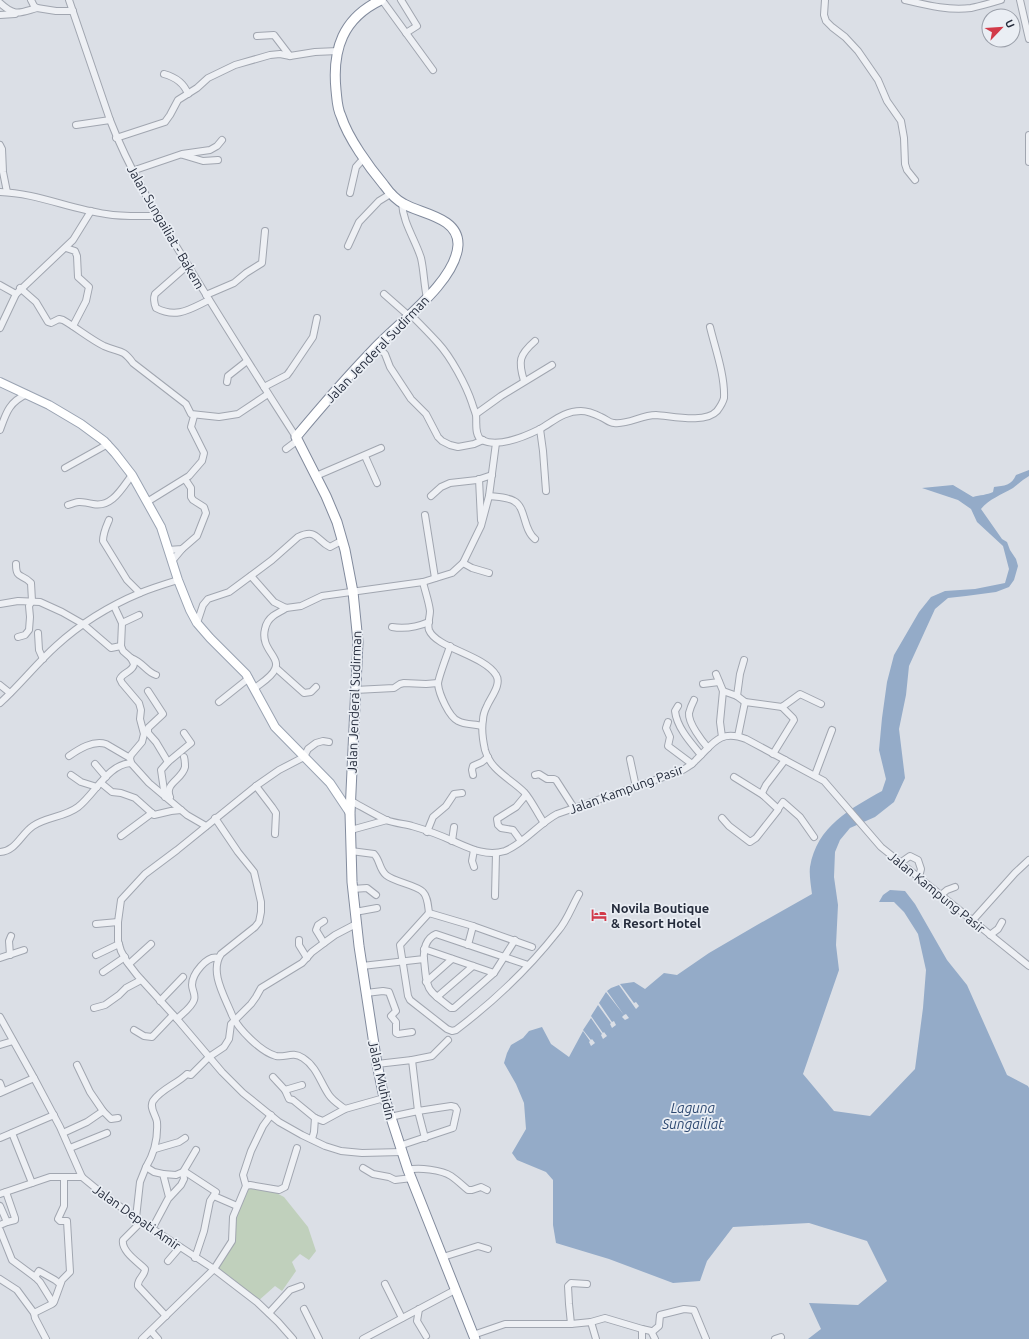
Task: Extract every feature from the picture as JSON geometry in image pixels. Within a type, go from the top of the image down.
[{"type":"highway","name":"Jalan Jenderal Sudirman","points":[[351,830],[350,813],[358,642],[353,592],[343,540],[334,515],[297,439],[334,391],[376,347],[410,316],[438,286],[454,263],[458,243],[455,234],[448,224],[438,217],[402,203],[377,177],[348,132],[340,116],[335,77],[340,42],[349,25],[358,15],[370,5],[382,0]]},
{"type":"highway","name":"Jalan Muhidin","points":[[351,830],[352,889],[356,924],[377,1064],[384,1098],[401,1152],[474,1337]]},
{"type":"main road","points":[[0,382],[49,405],[81,424],[108,444],[132,475],[161,528],[178,580],[197,623],[249,678],[275,727],[335,789],[350,813]]},
{"type":"main road","points":[[335,789],[351,789]]},
{"type":"street","points":[[31,0],[37,8]]},
{"type":"street","name":"Jalan Sungailiat - Bakem","points":[[69,0],[116,138],[132,171],[247,361],[297,439]]},
{"type":"street","points":[[382,0],[433,70]]},
{"type":"street","points":[[401,0],[417,26],[406,33]]},
{"type":"street","points":[[825,0],[824,15],[826,21],[845,36],[858,51],[878,80],[887,101],[901,121],[904,138],[905,164],[907,170],[915,180]]},
{"type":"street","points":[[905,0],[934,6],[970,8],[1001,0]]},
{"type":"street","points":[[1020,0],[1029,39]]},
{"type":"street","points":[[0,3],[6,9],[17,14]]},
{"type":"street","points":[[0,15],[17,14],[37,8],[56,11],[73,11]]},
{"type":"street","points":[[257,36],[274,35],[290,56]]},
{"type":"street","points":[[116,138],[165,122],[178,100],[208,78],[235,65],[270,55],[280,54],[290,56],[315,52],[338,51]]},
{"type":"street","points":[[164,74],[181,82],[186,88],[188,94]]},
{"type":"street","points":[[76,125],[110,120]]},
{"type":"street","points":[[1029,135],[1029,162]]},
{"type":"street","points":[[132,171],[182,154],[210,150],[217,146],[222,140]]},
{"type":"street","points":[[0,145],[2,149],[7,192]]},
{"type":"street","points":[[182,154],[203,160],[218,160]]},
{"type":"street","points":[[350,193],[356,167],[364,158]]},
{"type":"street","points":[[0,192],[32,196],[105,214],[158,216]]},
{"type":"street","points":[[348,246],[359,222],[379,201],[392,193]]},
{"type":"street","points":[[402,203],[402,210],[407,227],[421,260],[426,298]]},
{"type":"street","points":[[0,328],[20,288],[66,248],[81,229],[91,211]]},
{"type":"street","points":[[188,265],[155,294],[153,298],[156,308],[171,313],[179,313],[234,283],[262,263],[266,231]]},
{"type":"street","points":[[66,248],[75,251],[77,256],[78,277],[89,287],[86,301],[73,326]]},
{"type":"street","points":[[0,285],[16,294]]},
{"type":"street","points":[[20,288],[36,302],[48,322],[51,323],[61,319],[104,346],[124,353],[133,363],[186,404],[191,414],[194,416],[220,417],[238,414],[268,394]]},
{"type":"street","points":[[384,294],[410,316],[439,344],[448,357],[470,397],[476,414],[479,438],[496,443],[508,441],[528,434],[540,429],[564,414],[574,411],[584,411],[600,416],[610,423],[616,424],[626,423],[648,416],[700,418],[710,416],[720,407],[724,398],[722,377],[710,327]]},
{"type":"street","points":[[264,387],[287,375],[313,337],[318,318]]},
{"type":"street","points":[[524,382],[521,369],[522,356],[525,350],[536,341]]},
{"type":"street","points":[[376,347],[385,354],[390,366],[411,399],[426,414],[438,437],[442,441],[450,445],[458,446],[474,444],[483,440]]},
{"type":"street","points":[[227,382],[228,376],[247,361]]},
{"type":"street","points":[[476,414],[552,365]]},
{"type":"street","points":[[0,430],[11,404],[27,394]]},
{"type":"street","points":[[147,502],[191,475],[202,461],[204,453],[191,427],[194,416]]},
{"type":"street","points":[[540,429],[546,491]]},
{"type":"street","points":[[286,449],[297,439]]},
{"type":"street","points":[[255,688],[273,673],[277,663],[265,643],[265,627],[271,618],[286,608],[300,606],[322,596],[423,582],[452,573],[463,563],[481,526],[489,496],[496,443]]},
{"type":"street","points":[[65,468],[108,444]]},
{"type":"street","points":[[316,476],[381,448]]},
{"type":"street","points":[[364,456],[377,483]]},
{"type":"street","points":[[68,505],[83,501],[95,505],[109,502],[116,496],[132,475]]},
{"type":"street","points":[[431,496],[441,487],[450,483],[479,479],[492,475]]},
{"type":"street","points":[[172,560],[197,536],[206,513],[204,506],[193,500],[191,489],[185,479]]},
{"type":"street","points":[[479,479],[481,526]]},
{"type":"street","points":[[489,496],[508,499],[519,504],[527,529],[531,536],[535,539]]},
{"type":"street","points":[[425,515],[435,578]]},
{"type":"street","points":[[109,520],[104,530],[103,541],[127,580],[140,593]]},
{"type":"street","points":[[197,623],[203,605],[208,599],[226,594],[272,560],[293,540],[303,535],[316,535],[330,547],[343,540]]},
{"type":"street","points":[[168,550],[182,549]]},
{"type":"street","points":[[463,563],[472,568],[489,573]]},
{"type":"street","points":[[16,564],[16,572],[18,575],[31,583],[32,601],[29,606],[29,630],[25,634],[18,637]]},
{"type":"street","points":[[251,576],[274,602],[286,608]]},
{"type":"street","points":[[0,703],[19,686],[56,646],[83,624],[140,593],[178,580]]},
{"type":"street","points":[[423,582],[430,611],[430,631],[433,636],[482,662],[492,669],[498,677],[498,682],[483,719],[482,726],[486,751],[490,762],[498,772],[518,786],[526,795],[544,823]]},
{"type":"street","points":[[0,604],[18,601],[40,602],[51,606],[83,624],[111,648],[121,646]]},
{"type":"street","points":[[114,606],[122,623],[121,646],[123,652],[140,662],[150,672],[156,675]]},
{"type":"street","points":[[122,623],[139,615]]},
{"type":"street","points":[[392,627],[408,628],[421,626],[429,622]]},
{"type":"street","points":[[38,633],[39,650],[43,659]]},
{"type":"street","points":[[450,646],[438,683],[441,696],[447,708],[456,720],[482,726]]},
{"type":"street","points":[[130,760],[131,754],[142,742],[144,737],[140,719],[141,707],[120,679],[134,666],[134,662],[131,658]]},
{"type":"street","points":[[737,696],[740,674],[744,660]]},
{"type":"street","points":[[276,668],[304,693],[311,692],[316,687]]},
{"type":"street","points":[[716,674],[723,691],[720,722],[722,737]]},
{"type":"street","points":[[219,702],[249,678]]},
{"type":"street","points":[[703,684],[719,682]]},
{"type":"street","points":[[355,690],[394,688],[404,683],[438,683]]},
{"type":"street","points":[[0,686],[10,693]]},
{"type":"street","points":[[148,691],[163,714],[148,728],[148,733],[156,742],[168,762]]},
{"type":"street","points":[[723,691],[737,696],[745,702],[782,707],[794,718],[773,754]]},
{"type":"street","points":[[782,707],[800,694],[821,704]]},
{"type":"street","points":[[694,700],[689,712],[690,717],[697,734],[708,748]]},
{"type":"street","points":[[738,736],[745,702]]},
{"type":"street","points":[[678,706],[675,711],[678,722],[691,744],[701,755]]},
{"type":"street","points":[[668,722],[666,728],[670,738],[668,746],[692,764]]},
{"type":"street","points":[[815,775],[832,730]]},
{"type":"street","points":[[165,797],[161,773],[163,767],[191,742],[184,733]]},
{"type":"street","name":"Jalan Kampung Pasir","points":[[351,801],[387,820],[412,826],[474,850],[496,853],[512,848],[557,814],[680,771],[692,764],[715,741],[722,737],[738,736],[815,775],[840,799],[881,847],[1029,966]]},
{"type":"street","points":[[329,742],[323,741],[316,743],[308,749],[304,757],[279,770],[256,786],[146,874],[121,900],[117,933],[119,944],[124,956],[141,980],[222,1072],[243,1093],[289,1129],[325,1146],[341,1150],[362,1153],[401,1152],[425,1138],[453,1128],[457,1110],[455,1107],[450,1106],[390,1117]]},
{"type":"street","points":[[69,756],[86,746],[101,742],[106,744],[130,760],[149,783],[165,797],[187,815],[206,826]]},
{"type":"street","points":[[172,802],[168,792],[185,768],[184,757]]},
{"type":"street","points":[[473,775],[473,766],[482,762],[488,757]]},
{"type":"street","points":[[630,759],[636,787]]},
{"type":"street","points":[[0,852],[11,849],[34,825],[68,813],[77,808],[116,767],[130,760]]},
{"type":"street","points":[[763,794],[762,793],[766,785],[785,760]]},
{"type":"street","points":[[95,764],[106,777]]},
{"type":"street","points":[[534,775],[539,774],[547,779],[556,780],[574,808]]},
{"type":"street","points":[[71,775],[81,782],[99,785],[112,792],[121,793],[135,798],[157,816],[171,811],[181,810]]},
{"type":"street","points":[[734,777],[763,794],[778,809]]},
{"type":"street","points":[[256,786],[276,813],[275,834]]},
{"type":"street","points":[[427,832],[433,817],[446,806],[453,796],[462,793]]},
{"type":"street","points":[[521,841],[513,830],[501,828],[498,825],[497,819],[501,815],[516,807],[526,795]]},
{"type":"street","points":[[722,818],[729,826],[750,842],[756,838],[783,802],[800,817],[814,837]]},
{"type":"street","points":[[121,836],[152,813]]},
{"type":"street","points":[[217,817],[238,852],[254,872],[261,902],[259,922],[218,958],[217,974],[220,985],[249,1037],[264,1050],[276,1056],[293,1054],[304,1058],[316,1071],[330,1097],[345,1109]]},
{"type":"street","name":"Jalan Kampung Pasir","points":[[351,830],[387,820]]},
{"type":"street","points":[[452,841],[454,827]]},
{"type":"street","points":[[474,850],[472,861],[474,867]]},
{"type":"street","points":[[351,851],[374,854],[386,875],[422,891],[427,901],[429,913]]},
{"type":"street","points":[[495,896],[496,853]]},
{"type":"street","points":[[900,863],[910,856],[918,860],[922,869],[919,877]]},
{"type":"street","points":[[973,920],[1015,873],[1029,860]]},
{"type":"street","points":[[941,895],[947,890],[955,887]]},
{"type":"street","points":[[352,889],[367,888],[376,895]]},
{"type":"street","points":[[429,913],[400,945],[409,998],[452,1031],[468,1022],[528,965],[558,931],[579,894]]},
{"type":"street","points":[[355,912],[376,908]]},
{"type":"street","points":[[429,913],[473,926],[532,947]]},
{"type":"street","points":[[96,924],[118,922]]},
{"type":"street","points":[[324,922],[318,925],[316,930],[324,943]]},
{"type":"street","points":[[990,935],[998,929],[1002,922]]},
{"type":"street","points":[[166,1316],[138,1286],[138,1282],[145,1272],[145,1269],[126,1251],[122,1244],[123,1240],[138,1220],[140,1182],[155,1149],[157,1121],[152,1108],[152,1103],[165,1089],[181,1080],[187,1074],[193,1074],[209,1057],[224,1047],[229,1039],[231,1024],[256,997],[260,988],[302,964],[306,958],[324,943],[335,935],[356,924]]},
{"type":"street","points":[[468,945],[473,926]]},
{"type":"street","points":[[515,940],[504,957],[494,973],[454,1008],[451,1008],[428,989],[426,982],[424,949],[433,935],[436,934],[468,945],[504,957],[528,965]]},
{"type":"street","points":[[10,955],[9,941],[12,936]]},
{"type":"street","points":[[299,940],[298,946],[306,958]]},
{"type":"street","points":[[96,955],[119,944]]},
{"type":"street","points":[[129,964],[151,944]]},
{"type":"street","points":[[424,949],[494,973]]},
{"type":"street","points":[[0,958],[24,950]]},
{"type":"street","points":[[104,972],[124,956]]},
{"type":"street","points":[[134,1030],[144,1036],[152,1037],[194,1002],[195,997],[192,985],[195,975],[201,966],[209,959],[214,957],[218,958]]},
{"type":"street","points":[[426,982],[452,959]]},
{"type":"street","points":[[362,966],[424,960]]},
{"type":"street","points":[[437,997],[473,966]]},
{"type":"street","points":[[160,1001],[183,977]]},
{"type":"street","points":[[94,1008],[105,1005],[126,988],[141,980]]},
{"type":"street","points":[[366,993],[383,991],[390,992],[396,1011],[391,1016],[396,1022],[396,1033],[412,1032]]},
{"type":"street","name":"Jalan Depati Amir","points":[[1,1020],[54,1115],[82,1177],[138,1220],[214,1269],[257,1302],[293,1339]]},
{"type":"street","points":[[377,1064],[432,1056],[448,1040]]},
{"type":"street","points":[[0,1045],[13,1041]]},
{"type":"street","points":[[412,1060],[418,1111],[425,1138]]},
{"type":"street","points":[[77,1065],[90,1092],[103,1111],[111,1119],[118,1118]]},
{"type":"street","points":[[273,1077],[285,1090],[289,1099],[293,1100],[315,1118],[324,1121],[345,1109],[384,1098]]},
{"type":"street","points":[[0,1083],[2,1092],[34,1078]]},
{"type":"street","points":[[285,1090],[302,1085]]},
{"type":"street","points":[[63,1133],[87,1122],[103,1111]]},
{"type":"street","points":[[0,1138],[54,1115]]},
{"type":"street","points":[[142,1339],[214,1269],[232,1241],[233,1217],[246,1186],[243,1175],[260,1132],[271,1115]]},
{"type":"street","points":[[312,1139],[315,1118]]},
{"type":"street","points":[[12,1133],[32,1183]]},
{"type":"street","points":[[70,1148],[107,1133]]},
{"type":"street","points":[[155,1149],[178,1142],[185,1138]]},
{"type":"street","points":[[246,1186],[279,1190],[283,1189],[297,1148]]},
{"type":"street","points":[[152,1229],[169,1197],[181,1185],[184,1179],[183,1172],[196,1150]]},
{"type":"street","points":[[146,1168],[163,1174],[178,1174],[183,1172],[215,1190],[216,1193],[210,1201],[204,1231],[195,1258]]},
{"type":"street","points":[[363,1168],[373,1174],[389,1177],[395,1180],[419,1168],[450,1176],[468,1190],[481,1187],[487,1190]]},
{"type":"street","points":[[163,1174],[169,1197]]},
{"type":"street","points":[[0,1225],[15,1220],[3,1193],[50,1177],[82,1177]]},
{"type":"street","points":[[34,1313],[54,1303],[60,1284],[70,1272],[67,1221],[60,1221],[58,1219],[64,1206],[64,1177]]},
{"type":"street","points":[[214,1196],[237,1206]]},
{"type":"street","points":[[0,1206],[7,1222]]},
{"type":"street","points":[[0,1230],[11,1258],[40,1282],[54,1303]]},
{"type":"street","points":[[443,1257],[478,1246],[488,1249]]},
{"type":"street","points":[[168,1261],[180,1248]]},
{"type":"street","points":[[35,1277],[39,1272],[60,1284]]},
{"type":"street","points":[[0,1280],[17,1290],[34,1313],[46,1339]]},
{"type":"street","points":[[572,1324],[568,1304],[568,1286],[571,1283],[587,1284]]},
{"type":"street","points":[[385,1284],[402,1318]]},
{"type":"street","points":[[269,1313],[290,1290],[301,1286]]},
{"type":"street","points":[[363,1339],[455,1290]]},
{"type":"street","points":[[304,1309],[320,1339]]},
{"type":"street","points":[[419,1309],[417,1321],[426,1336]]},
{"type":"street","points":[[652,1332],[659,1326],[661,1314],[684,1309],[694,1310],[706,1339]]},
{"type":"street","points":[[474,1337],[505,1324],[572,1324],[590,1322],[605,1318],[648,1330],[652,1332],[655,1339]]},
{"type":"street","points":[[590,1322],[596,1339]]},
{"type":"street","points":[[642,1329],[642,1339]]},
{"type":"street","points":[[151,1331],[158,1339]]},
{"type":"green space","points":[[245,1187],[267,1188],[284,1197],[308,1227],[316,1251],[309,1260],[300,1254],[292,1262],[296,1271],[282,1291],[275,1286],[257,1302],[215,1271],[231,1242],[233,1217]]},
{"type":"water","name":"Laguna Sungailiat","points":[[1029,470],[1029,476],[1013,488],[991,500],[981,509],[1002,539],[1007,542],[1016,559],[1018,566],[1014,580],[1009,587],[996,592],[948,598],[935,609],[909,666],[906,695],[899,729],[905,778],[894,802],[875,817],[850,828],[840,840],[835,852],[834,877],[838,905],[836,945],[839,970],[803,1074],[834,1111],[870,1116],[915,1069],[923,1008],[926,970],[918,934],[904,912],[894,902],[879,902],[883,895],[890,890],[905,891],[915,904],[947,960],[967,985],[1007,1075],[1028,1086],[1029,1088],[1029,1339],[808,1339],[821,1329],[809,1303],[858,1305],[887,1281],[867,1241],[809,1223],[733,1227],[707,1261],[700,1281],[673,1283],[609,1259],[556,1243],[553,1225],[553,1180],[546,1172],[517,1160],[512,1153],[526,1129],[524,1103],[516,1084],[504,1063],[511,1045],[523,1038],[529,1031],[542,1027],[551,1044],[569,1057],[583,1031],[590,1041],[591,1046],[595,1043],[583,1030],[591,1018],[602,1034],[603,1039],[607,1036],[604,1032],[603,1033],[591,1016],[598,1005],[611,1023],[612,1028],[616,1025],[614,1021],[612,1022],[599,1003],[606,992],[624,1015],[607,991],[611,988],[619,985],[636,1009],[639,1006],[636,1002],[634,1003],[620,984],[634,982],[645,989],[664,973],[677,975],[709,953],[812,894],[810,867],[820,840],[827,830],[847,812],[882,791],[886,779],[879,750],[887,682],[894,655],[919,612],[931,597],[945,591],[975,589],[1005,583],[1009,569],[1003,546],[977,522],[971,509],[958,500],[922,488],[953,485],[973,497],[993,492],[994,487],[1010,483],[1016,475]],"holes":[[[626,1014],[629,1018],[625,1020],[622,1017]]]},
{"type":"place","name":"Novila Boutique & Resort Hotel","points":[[599,915]]}]
